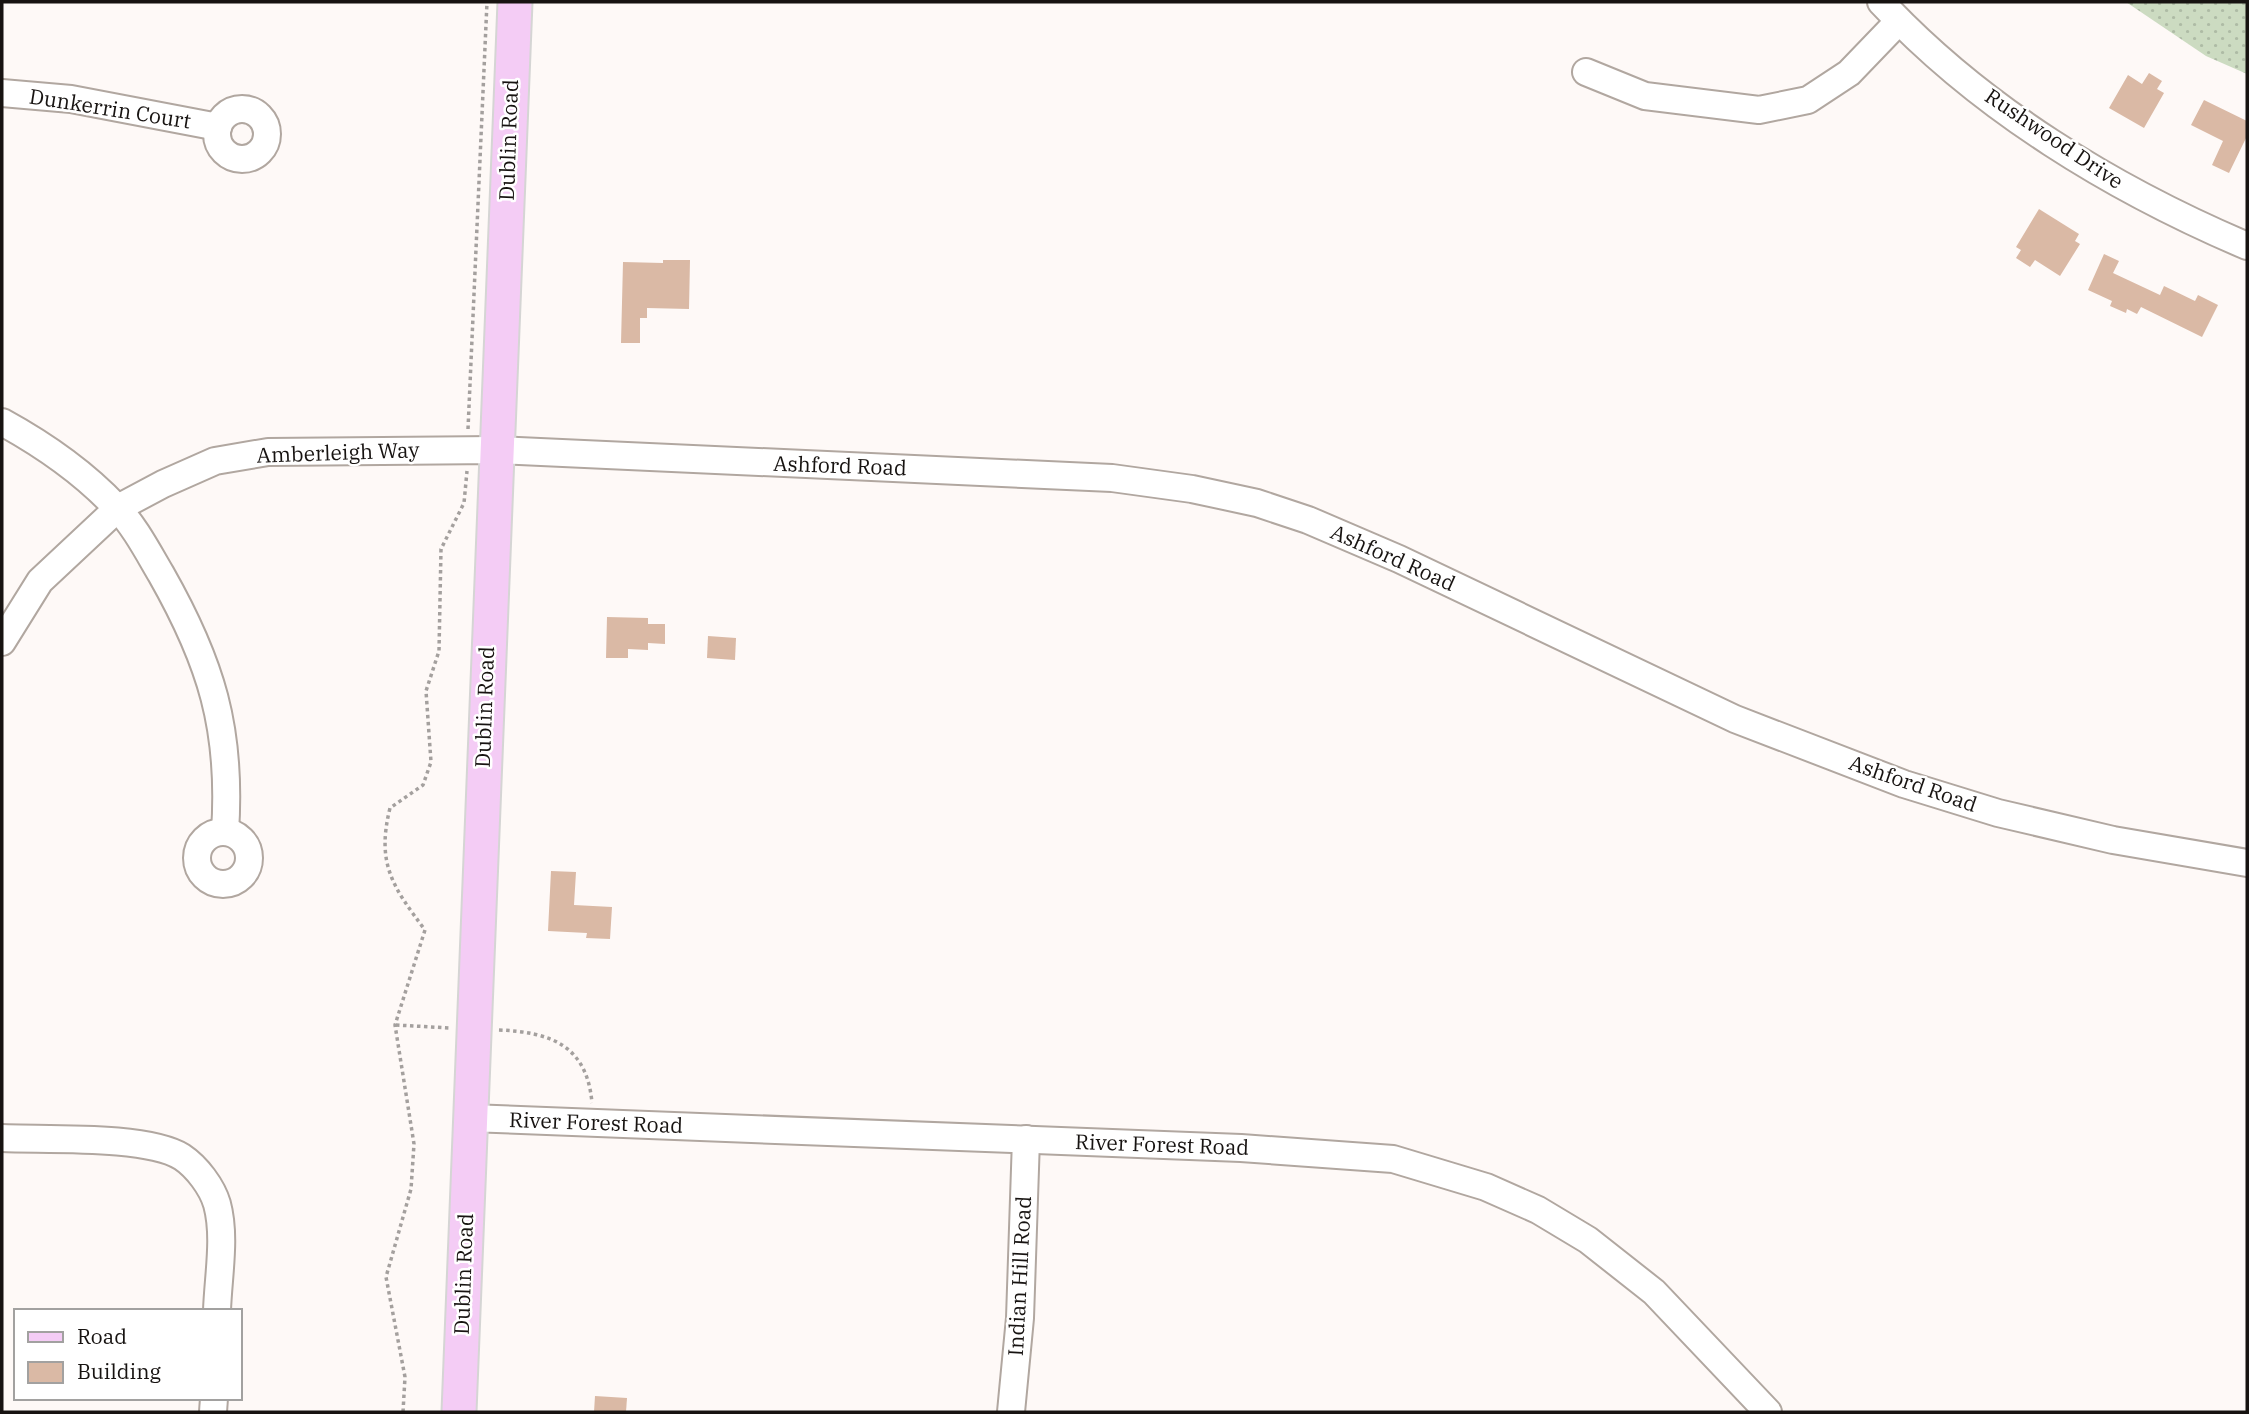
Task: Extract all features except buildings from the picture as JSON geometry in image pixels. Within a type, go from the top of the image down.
[{"type":"main road","name":"Dublin Road","points":[[459,1412],[469,1118],[482,450],[514,2]]},
{"type":"street","name":"Rushwood Drive","points":[[1881,2],[1899,21],[2007,112],[2075,158],[2163,208],[2247,246]]},
{"type":"street","points":[[1586,72],[1645,96],[1759,110],[1808,100],[1849,73],[1899,21]]},
{"type":"street","name":"Dunkerrin Court","points":[[2,93],[71,99],[218,127]]},
{"type":"street","points":[[2,422],[50,449],[118,508],[182,611],[210,674],[222,730],[227,797],[225,832]]},
{"type":"street","name":"Amberleigh Way","points":[[2,642],[40,581],[118,508],[215,461],[268,452],[482,450]]},
{"type":"street","name":"Ashford Road","points":[[482,450],[1112,478],[1192,489],[1257,503],[1308,520],[1399,558],[1735,719],[1904,784],[1998,813],[2113,840],[2247,863]]},
{"type":"street","name":"River Forest Road","points":[[469,1118],[1348,1153],[1393,1159],[1486,1187],[1554,1219],[1616,1260],[1654,1292],[1768,1412]]},
{"type":"street","points":[[2,1138],[141,1144],[180,1156],[198,1171],[216,1202],[220,1230],[217,1309]]},
{"type":"street","name":"Indian Hill Road","points":[[1011,1412],[1020,1318],[1026,1139]]},
{"type":"path","points":[[403,1412],[405,1377],[386,1277],[411,1189],[414,1144],[395,1025],[425,930],[393,886],[384,835],[390,808],[423,785],[431,762],[426,691],[439,651],[441,549],[464,503],[482,450],[468,373],[487,2]]},
{"type":"path","points":[[395,1025],[450,1028]]},
{"type":"path","points":[[499,1030],[545,1035],[574,1054],[590,1085],[594,1122]]},
{"type":"green space","points":[[2126,2],[2247,2],[2247,74],[2206,56]]}]
